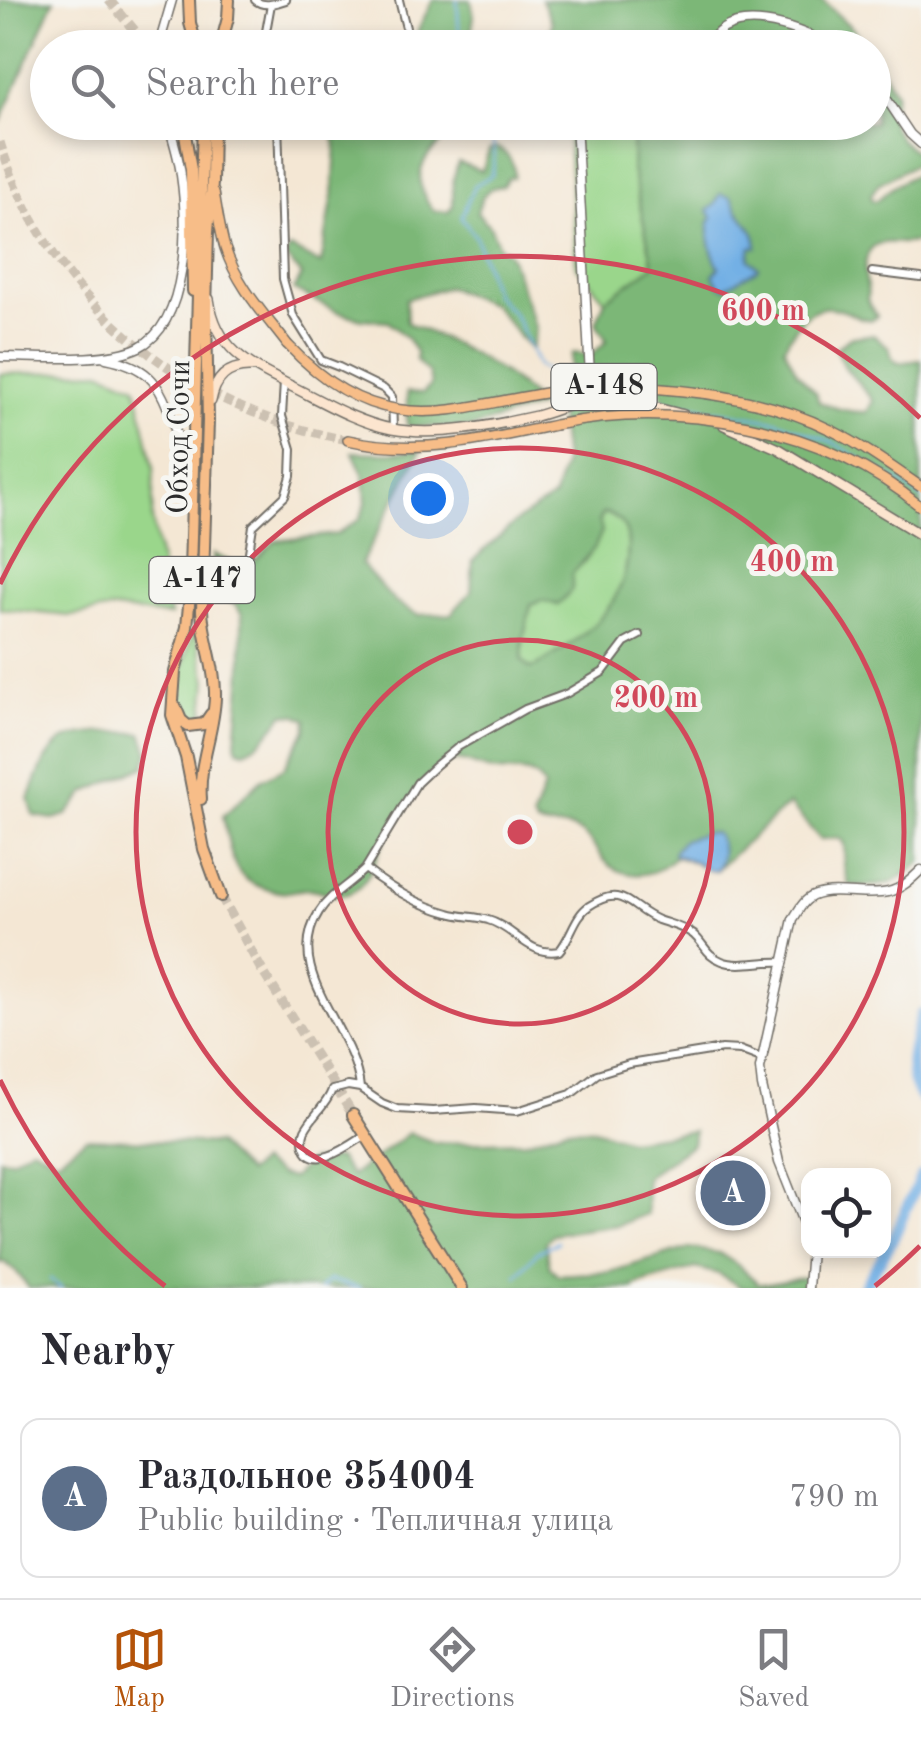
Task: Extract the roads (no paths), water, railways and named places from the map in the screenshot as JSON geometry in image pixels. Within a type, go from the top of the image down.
[{"type":"highway","points":[[189,0],[192,30]]},
{"type":"highway","points":[[225,30],[229,0]]},
{"type":"highway","name":"А-147","points":[[187,140],[193,202],[196,377]]},
{"type":"highway","name":"А-147","points":[[196,377],[203,140]]},
{"type":"highway","name":"Обход Сочи","points":[[212,869],[200,775],[214,720],[214,680],[202,610],[213,140]]},
{"type":"highway","name":"Обход Сочи","points":[[196,377],[189,616],[177,663],[174,723],[186,757],[201,835],[221,896]]},
{"type":"highway","points":[[173,701],[180,720],[188,726],[204,724],[214,707]]},
{"type":"highway","points":[[354,1115],[462,1288]]},
{"type":"main road","name":"А-148","points":[[212,184],[221,234],[243,287],[307,366],[338,388],[371,404],[406,411],[444,412],[554,391],[606,387],[694,394],[759,405],[805,419],[858,445],[921,488]]},
{"type":"main road","name":"А-147","points":[[208,286],[210,308],[223,340],[253,368]]},
{"type":"main road","name":"А-147","points":[[208,421],[213,390],[222,376],[236,368],[253,368]]},
{"type":"main road","points":[[253,368],[340,410],[393,429],[432,431],[491,424],[591,400],[624,402],[728,426],[778,449],[921,534]]},
{"type":"main road","name":"А-148","points":[[348,440],[384,446],[437,446],[604,417],[708,420],[783,434],[825,448],[921,506]]},
{"type":"street","points":[[163,30],[172,0]]},
{"type":"street","points":[[255,0],[261,4],[286,0]]},
{"type":"street","points":[[399,0],[406,30]]},
{"type":"street","points":[[266,30],[270,4]]},
{"type":"street","points":[[716,30],[734,16],[751,14],[787,22],[802,30]]},
{"type":"street","points":[[891,106],[921,144]]},
{"type":"street","points":[[0,357],[125,352],[146,342],[164,322],[176,294],[182,263],[183,194],[173,140]]},
{"type":"street","points":[[278,140],[282,267],[294,316],[321,360],[388,393],[393,400],[393,429]]},
{"type":"street","points":[[577,140],[591,400]]},
{"type":"street","points":[[872,272],[921,278]]},
{"type":"street","name":"А-147","points":[[96,356],[135,367],[159,390],[184,464],[192,534]]},
{"type":"street","points":[[249,552],[253,526],[285,496],[292,465],[292,449],[282,416],[284,382]]},
{"type":"street","points":[[360,1088],[355,1059],[321,994],[308,958],[308,943],[320,910],[365,869],[417,783],[435,766],[458,747],[602,672],[626,644],[640,635]]},
{"type":"street","points":[[365,869],[415,900],[447,913],[490,920],[545,952],[565,944],[586,907],[612,896],[628,900],[650,916],[687,931],[707,954],[719,960],[739,964],[784,962]]},
{"type":"street","points":[[801,1217],[780,1162],[762,1086],[762,1058],[794,918],[812,896],[892,892],[921,870]]},
{"type":"street","points":[[366,1135],[339,1152],[324,1156],[307,1152],[303,1141],[307,1127],[332,1090],[348,1086],[360,1088],[397,1109],[517,1111],[571,1094],[596,1074],[630,1064],[722,1049],[762,1058]]},
{"type":"street","points":[[808,1288],[810,1258]]},
{"type":"water","points":[[720,194],[731,197],[753,232],[757,247],[751,247],[749,259],[758,267],[724,288],[713,275],[719,267],[709,235],[712,218],[708,210]]},
{"type":"water","points":[[715,833],[721,846],[716,870],[674,855],[683,840]]},
{"type":"waterway","points":[[457,0],[459,30]]},
{"type":"waterway","points":[[492,140],[492,175],[474,186],[461,218],[476,237],[494,294],[512,312],[538,366],[572,386]]},
{"type":"waterway","points":[[575,393],[611,393],[777,421],[832,442],[921,498]]},
{"type":"waterway","points":[[921,1014],[911,1067],[921,1098]]},
{"type":"waterway","points":[[863,1288],[892,1241],[921,1176]]},
{"type":"waterway","points":[[517,1276],[537,1252],[558,1242]]},
{"type":"waterway","points":[[50,1279],[61,1288]]},
{"type":"waterway","points":[[321,1288],[329,1280],[359,1288]]},
{"type":"tunnel","points":[[109,0],[134,30]]},
{"type":"tunnel","points":[[0,142],[22,200],[52,252],[89,299],[132,340],[180,375],[232,403],[289,425],[348,440]]},
{"type":"tunnel","points":[[221,896],[260,967],[353,1115]]},
{"type":"place","name":"Раздольное 354004","points":[[733,1193]]}]
